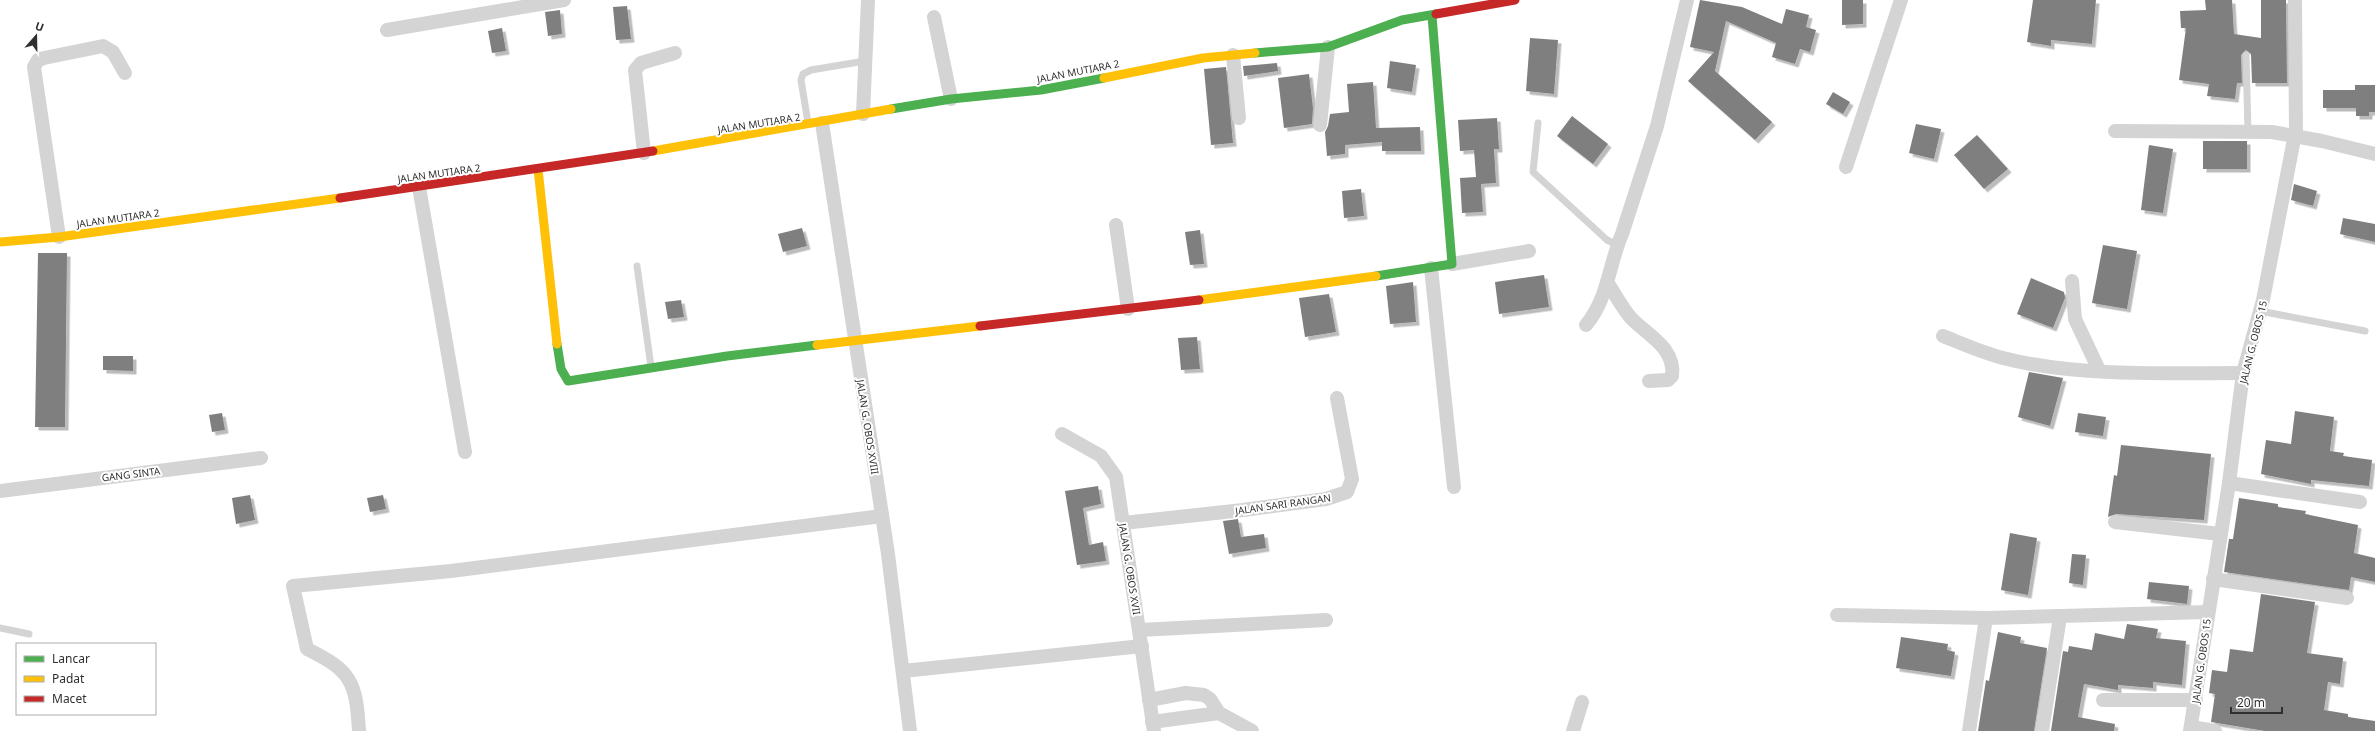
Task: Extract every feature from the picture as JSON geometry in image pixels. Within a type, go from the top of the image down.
[{"type":"street","points":[[387,30],[564,0]]},
{"type":"street","points":[[863,114],[868,0]]},
{"type":"street","name":"JALAN MUTIARA 2","points":[[0,242],[59,237],[419,187],[644,153],[951,99],[1041,90],[1203,58],[1328,47],[1402,20],[1432,16],[1515,0]]},
{"type":"street","points":[[1586,325],[1595,314],[1602,300],[1616,245],[1622,234],[1657,126],[1687,0]]},
{"type":"street","points":[[1846,167],[1902,0]]},
{"type":"street","name":"JALAN G. OBOS 15","points":[[2190,729],[2196,700],[2213,579],[2229,483],[2243,373],[2260,311],[2294,139],[2296,136],[2295,0]]},
{"type":"street","points":[[1432,16],[1441,109],[1452,264]]},
{"type":"street","points":[[934,18],[951,99]]},
{"type":"street","points":[[59,237],[34,67],[38,60],[44,58],[103,46],[113,52],[126,73]]},
{"type":"street","points":[[1320,125],[1328,47]]},
{"type":"street","points":[[644,153],[635,70],[641,63],[675,54]]},
{"type":"street","points":[[1233,55],[1239,118]]},
{"type":"street","name":"JALAN G. OBOS XVIII","points":[[815,124],[855,342],[882,516],[910,731]]},
{"type":"street","points":[[2115,131],[2272,132],[2375,154]]},
{"type":"street","points":[[538,169],[558,357],[565,378],[568,381],[576,381],[727,356],[1244,295],[1431,268],[1529,251]]},
{"type":"street","points":[[419,187],[465,452]]},
{"type":"street","points":[[1116,225],[1128,309]]},
{"type":"street","points":[[1431,268],[1454,487]]},
{"type":"street","points":[[2072,281],[2075,319],[2099,370]]},
{"type":"street","points":[[1607,282],[1631,317],[1666,349],[1671,361],[1672,376],[1668,380],[1649,381]]},
{"type":"street","points":[[1943,336],[2003,358],[2067,369],[2243,373]]},
{"type":"street","name":"JALAN SARI RANGAN","points":[[1123,523],[1326,499],[1347,492],[1352,479],[1337,398]]},
{"type":"street","name":"JALAN G. OBOS XVII","points":[[1062,434],[1101,456],[1110,466],[1116,477],[1140,630],[1153,726]]},
{"type":"street","name":"GANG SINTA","points":[[0,491],[261,458]]},
{"type":"street","points":[[2229,483],[2360,502]]},
{"type":"street","points":[[359,731],[357,699],[346,673],[331,661],[307,649],[293,586],[458,570],[882,516]]},
{"type":"street","points":[[2115,522],[2220,534]]},
{"type":"street","points":[[2213,579],[2348,598]]},
{"type":"street","points":[[1837,616],[1986,618],[2208,612]]},
{"type":"street","points":[[2042,731],[2060,617]]},
{"type":"street","points":[[1969,731],[1986,618]]},
{"type":"street","points":[[1140,630],[1326,620]]},
{"type":"street","points":[[903,671],[1142,646]]},
{"type":"street","points":[[1149,700],[1196,693],[1210,699],[1219,713],[1252,731]]},
{"type":"street","points":[[2103,700],[2196,700]]},
{"type":"street","points":[[1573,731],[1582,702]]},
{"type":"street","points":[[1153,726],[1219,713]]},
{"type":"street","points":[[2190,729],[2215,731]]},
{"type":"lane","points":[[2246,54],[2248,132]]},
{"type":"lane","points":[[815,124],[801,80],[803,74],[811,70],[865,61]]},
{"type":"lane","points":[[1538,123],[1533,172],[1607,240],[1616,245]]},
{"type":"lane","points":[[637,266],[652,369]]},
{"type":"lane","points":[[2260,311],[2364,331]]},
{"type":"lane","points":[[0,628],[29,634]]},
{"type":"building","points":[[1700,0],[1742,7],[1782,24],[1786,9],[1809,15],[1806,27],[1816,30],[1810,52],[1800,49],[1795,64],[1772,57],[1776,43],[1726,21],[1715,71],[1772,122],[1755,140],[1688,81],[1714,52],[1690,47]]},
{"type":"building","points":[[1842,0],[1863,0],[1863,24],[1842,25]]},
{"type":"building","points":[[2033,0],[2096,0],[2092,44],[2051,40],[2051,46],[2027,42]]},
{"type":"building","points":[[2205,0],[2232,0],[2234,34],[2261,38],[2261,0],[2286,0],[2287,83],[2252,83],[2251,54],[2246,50],[2241,55],[2242,83],[2237,83],[2235,99],[2207,96],[2209,84],[2179,80],[2186,28],[2181,28],[2180,11],[2206,10]]},
{"type":"building","points":[[627,6],[631,39],[616,40],[613,7]]},
{"type":"building","points":[[560,10],[562,34],[548,36],[545,12]]},
{"type":"building","points":[[502,28],[506,51],[492,53],[488,31]]},
{"type":"building","points":[[1530,38],[1558,40],[1554,94],[1526,91]]},
{"type":"building","points":[[1390,61],[1416,65],[1412,92],[1387,88]]},
{"type":"building","points":[[1277,63],[1278,71],[1244,76],[1243,66]]},
{"type":"building","points":[[1226,67],[1233,143],[1211,145],[1204,69]]},
{"type":"building","points":[[1309,74],[1313,108],[1312,124],[1284,128],[1278,78]]},
{"type":"building","points":[[1373,82],[1376,128],[1420,127],[1421,151],[1382,151],[1382,142],[1345,145],[1345,154],[1327,156],[1325,132],[1328,126],[1330,114],[1349,112],[1347,84]]},
{"type":"building","points":[[2355,85],[2375,85],[2375,112],[2369,112],[2369,116],[2356,116],[2356,108],[2323,108],[2323,90],[2355,90]]},
{"type":"building","points":[[1833,92],[1850,102],[1843,114],[1826,104]]},
{"type":"building","points":[[1572,116],[1608,144],[1593,164],[1557,136]]},
{"type":"building","points":[[1497,118],[1499,149],[1494,149],[1496,183],[1481,184],[1483,212],[1462,213],[1460,178],[1476,177],[1474,150],[1460,151],[1458,120]]},
{"type":"building","points":[[1916,124],[1941,129],[1934,159],[1909,153]]},
{"type":"building","points":[[1977,135],[2008,169],[1984,189],[1954,155]]},
{"type":"building","points":[[2203,141],[2247,141],[2247,169],[2203,169]]},
{"type":"building","points":[[2149,145],[2173,149],[2163,213],[2141,210]]},
{"type":"building","points":[[2294,184],[2317,191],[2313,206],[2291,200]]},
{"type":"building","points":[[1361,189],[1364,216],[1344,218],[1342,191]]},
{"type":"building","points":[[2343,218],[2375,224],[2375,242],[2340,234]]},
{"type":"building","points":[[802,228],[807,246],[783,252],[778,234]]},
{"type":"building","points":[[1200,230],[1204,264],[1190,265],[1185,232]]},
{"type":"building","points":[[2103,245],[2137,251],[2127,309],[2092,303]]},
{"type":"building","points":[[38,253],[67,253],[65,427],[35,427]]},
{"type":"building","points":[[1544,275],[1549,307],[1499,314],[1495,282]]},
{"type":"building","points":[[2031,278],[2064,292],[2065,298],[2053,328],[2017,314]]},
{"type":"building","points":[[1413,282],[1416,322],[1390,324],[1386,286]]},
{"type":"building","points":[[1329,294],[1336,332],[1305,337],[1299,298]]},
{"type":"building","points":[[681,300],[684,317],[668,319],[665,302]]},
{"type":"building","points":[[1197,337],[1200,369],[1181,370],[1178,338]]},
{"type":"building","points":[[103,356],[133,356],[133,371],[103,370]]},
{"type":"building","points":[[2029,372],[2063,378],[2050,426],[2018,417]]},
{"type":"building","points":[[2295,411],[2334,417],[2330,451],[2344,453],[2343,456],[2372,460],[2369,486],[2311,480],[2311,484],[2261,474],[2266,440],[2291,444]]},
{"type":"building","points":[[222,413],[225,430],[212,432],[209,415]]},
{"type":"building","points":[[2078,413],[2106,417],[2103,436],[2075,432]]},
{"type":"building","points":[[2121,445],[2211,454],[2204,520],[2116,514],[2108,517],[2114,475],[2117,476]]},
{"type":"building","points":[[1098,486],[1101,504],[1083,508],[1089,545],[1103,542],[1106,561],[1077,565],[1065,491]]},
{"type":"building","points":[[250,495],[255,520],[236,524],[232,498]]},
{"type":"building","points":[[383,495],[386,509],[370,512],[367,498]]},
{"type":"building","points":[[2239,498],[2278,504],[2278,507],[2306,511],[2305,514],[2358,525],[2354,553],[2375,558],[2375,582],[2351,577],[2349,590],[2224,572],[2229,539],[2233,539]]},
{"type":"building","points":[[1238,519],[1241,537],[1264,534],[1266,548],[1229,554],[1223,521]]},
{"type":"building","points":[[2010,533],[2037,538],[2028,595],[2001,590]]},
{"type":"building","points":[[2072,554],[2086,555],[2083,585],[2069,583]]},
{"type":"building","points":[[2149,582],[2189,586],[2187,604],[2147,599]]},
{"type":"building","points":[[2261,594],[2315,602],[2307,653],[2343,658],[2340,684],[2328,682],[2324,710],[2348,714],[2348,717],[2375,721],[2375,731],[2265,731],[2211,722],[2215,694],[2209,693],[2212,670],[2227,672],[2230,649],[2253,652]]},
{"type":"building","points":[[2127,624],[2158,629],[2156,638],[2186,641],[2182,685],[2153,682],[2153,688],[2118,685],[2118,690],[2084,684],[2078,717],[2115,724],[2114,731],[2051,731],[2063,651],[2068,652],[2069,646],[2092,650],[2095,633],[2124,639]]},
{"type":"building","points":[[1998,632],[2021,637],[2020,643],[2047,648],[2034,731],[1978,731],[1986,680],[1989,681]]},
{"type":"building","points":[[1901,637],[1948,644],[1947,650],[1955,652],[1951,676],[1896,668]]},
{"type":"traffic: fast","points":[[1255,53],[1328,47],[1402,20],[1436,14]]},
{"type":"traffic: fast","points":[[1376,276],[1452,264],[1432,16]]},
{"type":"traffic: fast","points":[[891,109],[951,99],[1041,90],[1104,78]]},
{"type":"traffic: fast","points":[[557,344],[561,369],[568,381],[727,356],[817,345]]},
{"type":"traffic: slow","points":[[1104,78],[1203,58],[1255,53]]},
{"type":"traffic: slow","points":[[653,151],[891,109]]},
{"type":"traffic: slow","points":[[538,169],[557,344]]},
{"type":"traffic: slow","points":[[0,242],[59,237],[340,198]]},
{"type":"traffic: slow","points":[[1199,300],[1376,276]]},
{"type":"traffic: slow","points":[[817,345],[980,326]]},
{"type":"traffic: jam","points":[[1436,14],[1515,0]]},
{"type":"traffic: jam","points":[[340,198],[653,151]]},
{"type":"traffic: jam","points":[[980,326],[1199,300]]}]
